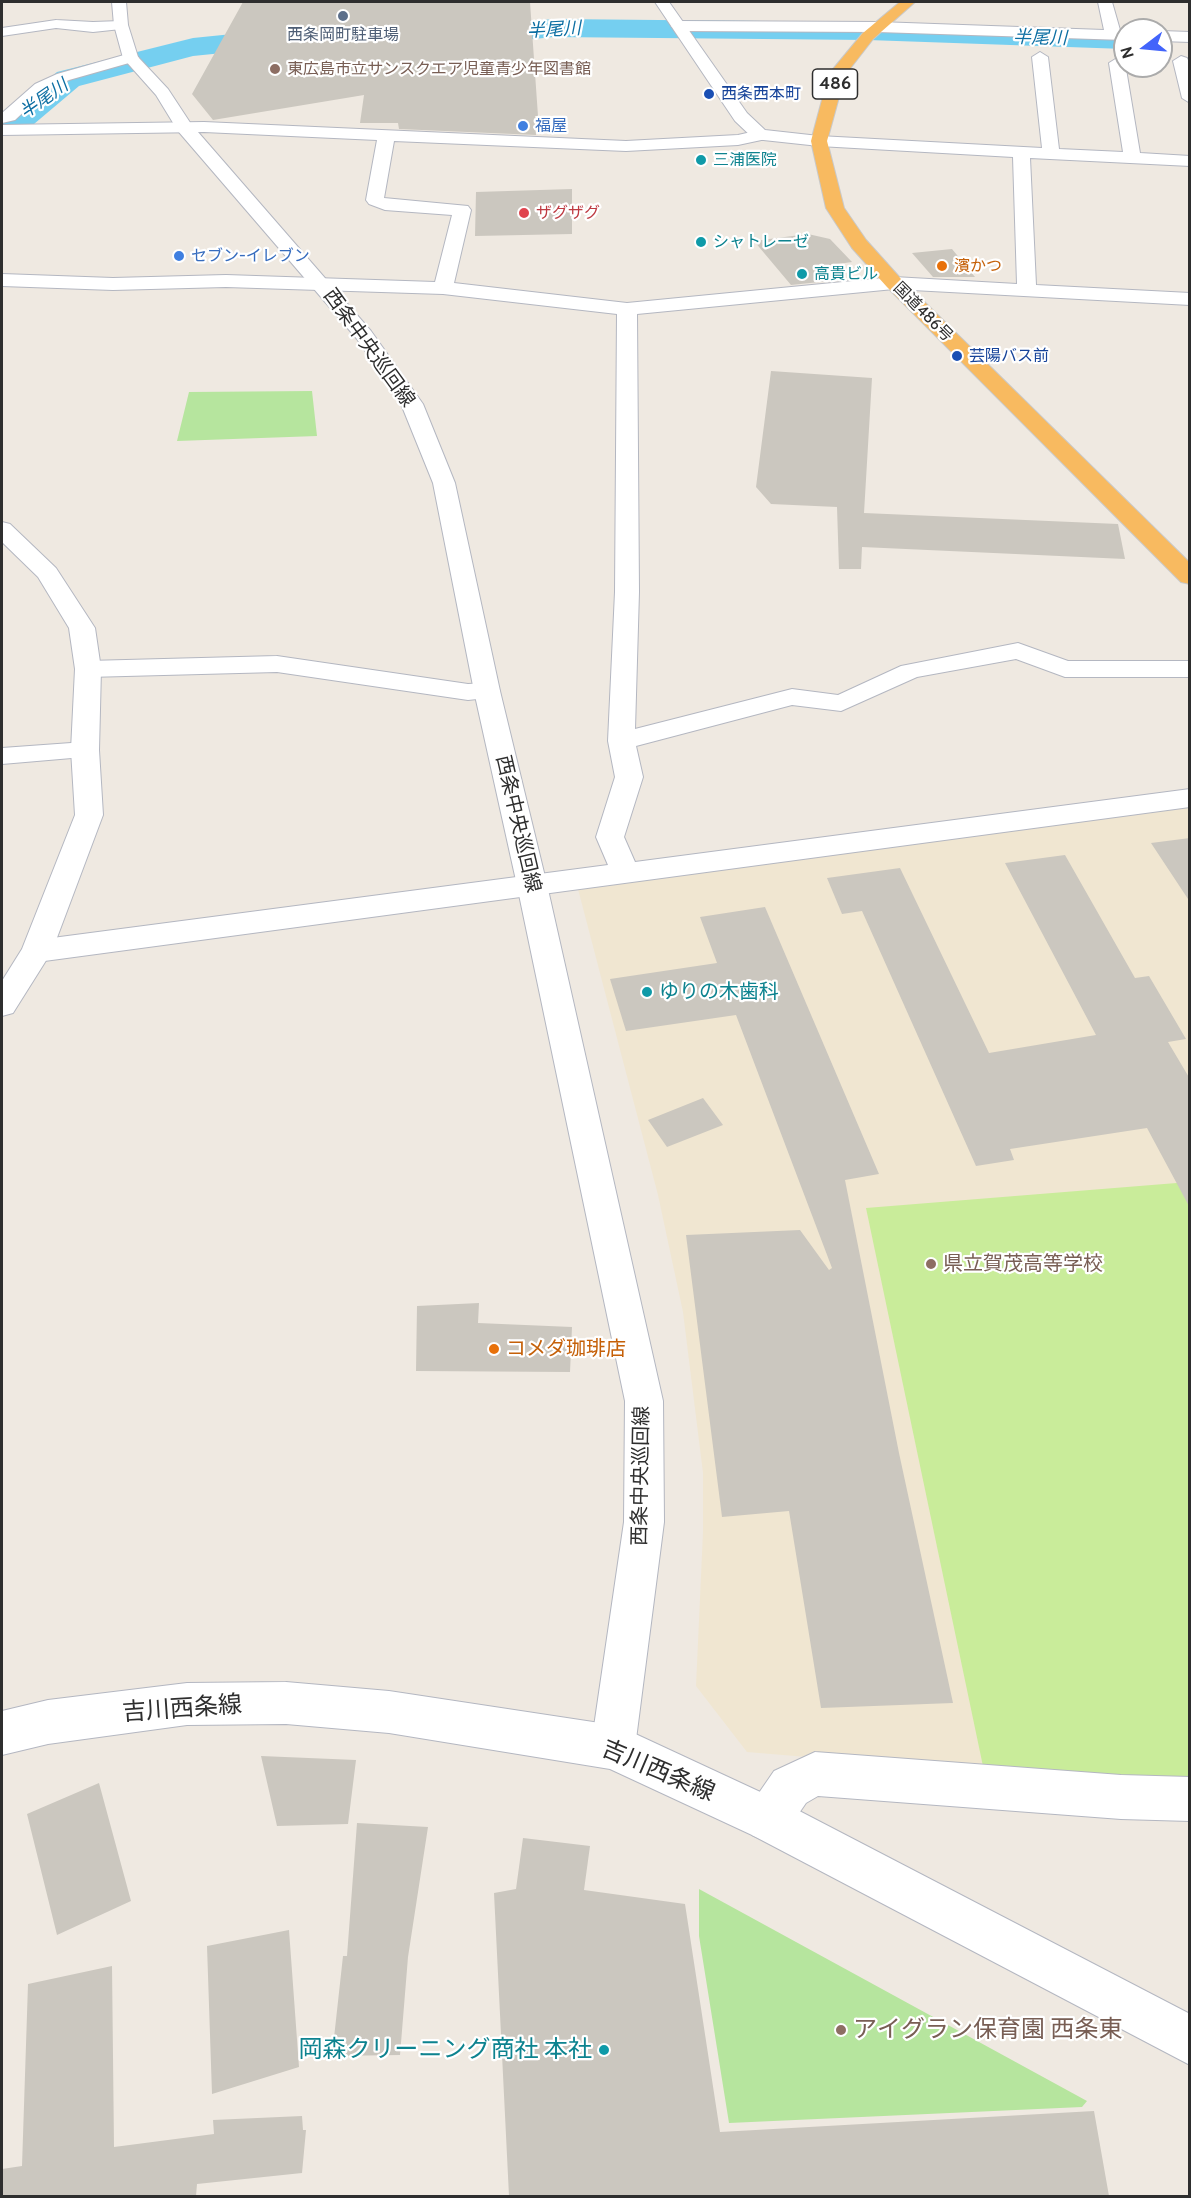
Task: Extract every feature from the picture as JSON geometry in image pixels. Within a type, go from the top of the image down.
[{"type":"highway","name":"国道486号","points":[[908,2],[873,31],[837,74],[819,141],[836,208],[859,244],[894,283],[1190,577]]},
{"type":"street","name":"西条中央巡回線","points":[[119,2],[121,25],[135,63],[162,92],[184,127],[364,335],[412,404],[444,483],[487,691],[532,885],[644,1401],[644,1522],[613,1747]]},
{"type":"street","points":[[662,2],[741,117],[760,135]]},
{"type":"street","points":[[1105,2],[1113,21]]},
{"type":"street","points":[[2,32],[56,24],[93,27],[121,25]]},
{"type":"street","points":[[680,28],[1113,35]]},
{"type":"street","points":[[1173,36],[1190,37]]},
{"type":"street","points":[[1040,57],[1051,154]]},
{"type":"street","points":[[1181,61],[1190,98]]},
{"type":"street","points":[[2,118],[9,116],[41,87],[63,77],[135,63]]},
{"type":"street","points":[[1119,78],[1132,158]]},
{"type":"street","points":[[2,130],[184,127],[626,146],[738,140],[760,135],[819,141],[1190,161]]},
{"type":"street","points":[[2,150],[6,142],[19,130]]},
{"type":"street","points":[[386,136],[375,200],[385,205],[462,210],[443,288]]},
{"type":"street","points":[[1021,152],[1027,290]]},
{"type":"street","points":[[2,280],[113,284],[226,281],[443,288],[627,309],[894,283],[1190,299]]},
{"type":"street","points":[[626,874],[610,837],[629,777],[621,741],[627,592],[627,309]]},
{"type":"street","points":[[2,529],[47,573],[82,628],[88,669],[85,750],[89,815],[37,951],[2,1005]]},
{"type":"street","points":[[621,741],[792,697],[841,703],[910,670],[1018,651],[1065,669],[1190,669]]},
{"type":"street","points":[[88,669],[277,664],[468,692],[487,691]]},
{"type":"street","points":[[2,756],[85,750]]},
{"type":"street","points":[[37,951],[1190,798]]},
{"type":"street","name":"吉川西条線","points":[[2,1732],[48,1722],[187,1704],[286,1703],[389,1712],[613,1747],[768,1819],[1190,2041]]},
{"type":"street","points":[[768,1819],[790,1787],[814,1774],[1121,1797],[1190,1799]]},
{"type":"shaded area","name":"県立賀茂高等学校","points":[[1189,806],[1189,1784],[963,1770],[747,1752],[696,1686],[703,1532],[703,1473],[683,1312],[658,1195],[578,889]]},
{"type":"green space","points":[[312,391],[317,436],[177,441],[189,392]]},
{"type":"green space","points":[[1189,1182],[1189,1784],[984,1771],[866,1208]]},
{"type":"green space","points":[[699,1889],[1087,2101],[1082,2107],[729,2123],[699,1936]]},
{"type":"building","points":[[243,2],[530,2],[538,116],[535,116],[536,135],[399,129],[398,123],[360,123],[364,95],[213,120],[192,94]]},
{"type":"building","name":"ザグザグ","points":[[572,189],[572,234],[475,236],[476,192]]},
{"type":"building","points":[[808,234],[830,239],[852,262],[816,267],[829,281],[791,285],[754,241]]},
{"type":"building","name":"濱かつ","points":[[952,249],[975,277],[933,277],[912,253]]},
{"type":"building","points":[[771,371],[872,378],[864,513],[1118,524],[1125,559],[862,547],[861,569],[839,569],[837,507],[771,504],[756,487]]},
{"type":"building","points":[[1190,838],[1190,902],[1151,843]]},
{"type":"building","points":[[1065,855],[1135,978],[1149,976],[1186,1039],[1168,1042],[1190,1079],[1190,1208],[1147,1128],[1010,1149],[1014,1160],[976,1166],[862,911],[842,914],[827,878],[900,868],[989,1053],[1096,1035],[1005,863]]},
{"type":"building","points":[[765,907],[879,1174],[845,1180],[899,1453],[953,1703],[821,1708],[789,1511],[722,1517],[686,1235],[800,1230],[829,1270],[832,1268],[736,1015],[626,1031],[610,979],[717,963],[700,917]]},
{"type":"building","points":[[703,1098],[723,1125],[667,1147],[648,1120]]},
{"type":"building","name":"コメダ珈琲店","points":[[479,1303],[478,1323],[572,1327],[570,1372],[416,1371],[417,1306]]},
{"type":"building","points":[[261,1756],[356,1760],[348,1824],[277,1826]]},
{"type":"building","points":[[99,1783],[131,1901],[57,1935],[27,1814]]},
{"type":"building","points":[[357,1823],[428,1827],[408,1957],[400,2055],[332,2056],[343,1956],[347,1956]]},
{"type":"building","name":"岡森クリーニング商社 本社","points":[[523,1838],[590,1846],[584,1890],[685,1904],[720,2132],[1094,2111],[1109,2196],[509,2196],[494,1893],[516,1889]]},
{"type":"building","points":[[289,1930],[299,2067],[212,2094],[207,1946]]},
{"type":"building","points":[[112,1966],[114,2147],[214,2134],[213,2120],[302,2116],[303,2130],[306,2130],[302,2173],[197,2184],[196,2196],[2,2196],[2,2169],[22,2166],[28,1984]]},
{"type":"waterway","name":"半尾川","points":[[440,40],[553,28],[868,31],[1113,40]]},
{"type":"waterway","name":"半尾川","points":[[2,122],[22,117],[68,79],[101,70],[193,47],[226,42],[314,41]]},
{"type":"place","name":"西条岡町駐車場","points":[[343,16]]},
{"type":"place","name":"東広島市立サンスクエア児童青少年図書館","points":[[275,69]]},
{"type":"place","name":"西条西本町","points":[[709,94]]},
{"type":"place","name":"福屋","points":[[523,126]]},
{"type":"place","name":"三浦医院","points":[[701,160]]},
{"type":"place","name":"ザグザグ","points":[[524,213]]},
{"type":"place","name":"シャトレーゼ","points":[[701,242]]},
{"type":"place","name":"セブン-イレブン","points":[[179,256]]},
{"type":"place","name":"濱かつ","points":[[942,266]]},
{"type":"place","name":"高貴ビル","points":[[802,274]]},
{"type":"place","name":"芸陽バス前","points":[[957,356]]},
{"type":"place","name":"ゆりの木歯科","points":[[647,992]]},
{"type":"place","name":"県立賀茂高等学校","points":[[931,1264]]},
{"type":"place","name":"コメダ珈琲店","points":[[494,1349]]},
{"type":"place","name":"アイグラン保育園 西条東","points":[[841,2030]]},
{"type":"place","name":"岡森クリーニング商社 本社","points":[[604,2050]]}]
